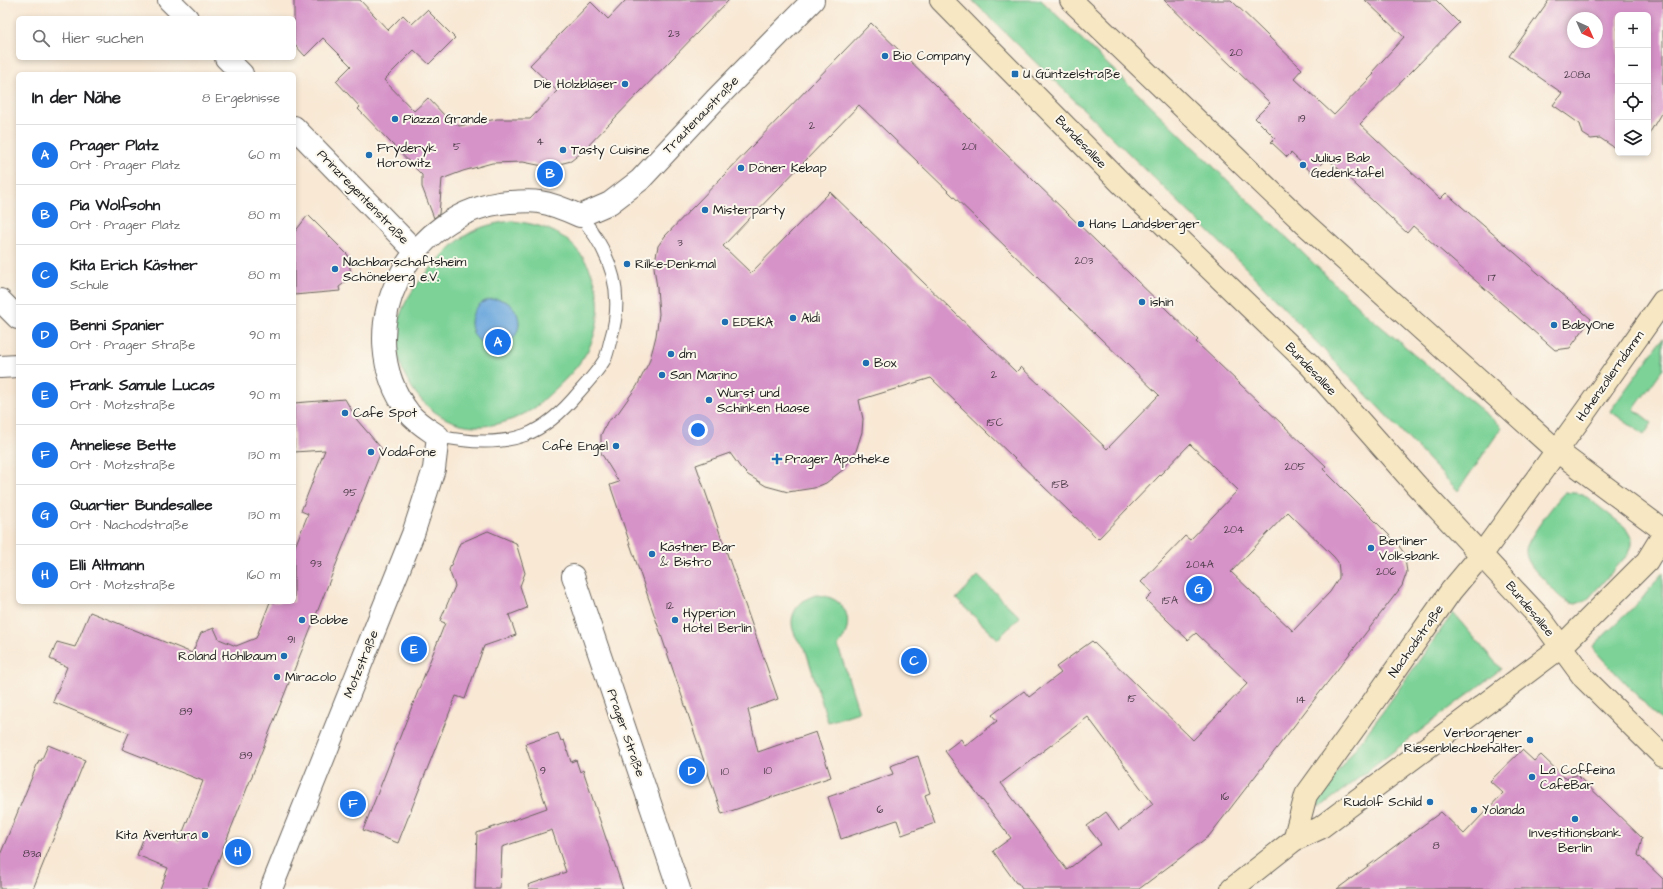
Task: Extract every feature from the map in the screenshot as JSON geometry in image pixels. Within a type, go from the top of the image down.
[{"type":"main road","name":"Bundesallee","points":[[941,0],[1120,182],[1310,366],[1416,484],[1541,619],[1584,678],[1663,756]]},
{"type":"main road","points":[[1071,0],[1305,224],[1557,451],[1663,530]]},
{"type":"main road","name":"Hohenzollerndamm","points":[[1557,451],[1663,301]]},
{"type":"main road","name":"Nachodstraße","points":[[1294,840],[1306,795],[1362,719],[1451,591],[1482,554],[1557,451]]},
{"type":"main road","points":[[1232,889],[1294,840],[1326,823],[1561,647],[1647,560],[1663,535]]},
{"type":"street","points":[[169,0],[185,16]]},
{"type":"street","name":"Trautenaustraße","points":[[580,216],[610,203],[640,180],[804,3]]},
{"type":"street","points":[[228,60],[240,72]]},
{"type":"street","name":"Prinzregentenstraße","points":[[296,129],[415,250]]},
{"type":"street","points":[[438,436],[421,425],[410,414],[402,401],[390,374],[386,352],[386,320],[391,296],[401,272],[415,250],[437,229],[464,214],[492,204],[539,202],[567,210],[580,216]]},
{"type":"street","points":[[0,300],[16,316]]},
{"type":"street","points":[[0,367],[16,366]]},
{"type":"street","name":"Motzstraße","points":[[271,889],[413,534],[434,469],[438,436]]},
{"type":"street","name":"Prager Straße","points":[[573,576],[679,889]]},
{"type":"lane","points":[[438,436],[454,440],[489,441],[525,435],[547,423],[572,401],[592,377],[605,358],[614,329],[617,312],[613,274],[605,251],[594,232],[580,216]]},
{"type":"green space","points":[[972,0],[1041,0],[1366,314],[1502,427],[1458,491],[1246,268]]},
{"type":"green space","points":[[512,221],[527,223],[549,229],[562,236],[579,252],[587,264],[597,292],[597,321],[594,336],[588,350],[578,366],[558,387],[531,410],[513,419],[497,424],[482,426],[454,422],[441,416],[429,407],[418,396],[409,383],[400,365],[397,352],[396,338],[399,321],[410,294],[428,271],[452,246],[477,229]]},
{"type":"green space","points":[[1663,338],[1663,369],[1634,409],[1652,423],[1644,435],[1610,411]]},
{"type":"green space","points":[[1565,492],[1583,494],[1625,527],[1632,539],[1632,545],[1629,553],[1588,599],[1576,604],[1563,599],[1556,594],[1533,568],[1526,555],[1527,545],[1536,529]]},
{"type":"green space","points":[[1663,572],[1663,723],[1595,651],[1593,646],[1641,600]]},
{"type":"green space","points":[[978,576],[1020,617],[998,639],[956,599]]},
{"type":"green space","points":[[816,595],[835,600],[846,612],[848,620],[847,628],[844,637],[838,646],[859,712],[828,722],[805,648],[798,641],[792,625],[792,617],[795,610],[807,599]]},
{"type":"green space","points":[[1453,613],[1501,669],[1322,806],[1317,806],[1320,795],[1379,717]]},
{"type":"water","points":[[495,299],[504,301],[512,306],[517,314],[519,323],[517,332],[512,340],[504,345],[495,347],[486,345],[478,340],[473,332],[471,323],[473,314],[478,306],[486,301]]},
{"type":"building","points":[[294,0],[360,0],[388,30],[403,15],[412,24],[427,10],[455,38],[429,64],[414,50],[384,80],[414,111],[428,98],[447,118],[448,116],[459,126],[497,119],[530,119],[557,91],[530,65],[591,2],[608,19],[626,0],[729,0],[581,153],[571,161],[548,167],[523,162],[492,163],[463,171],[442,179],[439,214],[434,218],[422,187],[422,175],[358,109],[360,107],[336,81],[351,66],[323,38],[305,56],[296,46],[296,16],[294,16]]},
{"type":"building","points":[[1164,0],[1231,0],[1302,69],[1294,78],[1334,115],[1374,74],[1372,72],[1404,37],[1365,0],[1436,0],[1459,23],[1360,124],[1440,199],[1446,193],[1591,319],[1570,348],[1555,350],[1413,226],[1407,233],[1327,158],[1312,173],[1291,153],[1287,157],[1271,142],[1275,138],[1255,118],[1270,103]]},
{"type":"building","points":[[1549,0],[1663,0],[1663,110],[1651,131],[1651,12],[1615,12],[1615,148],[1600,138],[1591,139],[1583,134],[1580,124],[1553,105],[1562,93],[1509,56]]},
{"type":"building","points":[[871,23],[1198,340],[1196,342],[1326,466],[1323,469],[1396,542],[1404,553],[1407,572],[1402,586],[1209,836],[1139,889],[1022,889],[993,851],[1011,838],[945,751],[961,739],[965,746],[997,721],[992,715],[1024,691],[1029,697],[1061,673],[1056,667],[1092,641],[1193,740],[1248,683],[1196,633],[1188,640],[1146,600],[1153,593],[1141,582],[1185,536],[1190,540],[1238,490],[1190,444],[1098,539],[931,378],[859,400],[863,419],[862,432],[856,451],[844,469],[826,483],[814,488],[788,492],[766,486],[748,475],[730,453],[696,465],[778,699],[748,710],[758,752],[816,732],[831,777],[722,814],[610,485],[619,482],[601,453],[601,435],[607,422],[618,413],[637,386],[649,362],[656,336],[659,314],[654,267],[658,246],[665,236]],"holes":[[[859,105],[1159,395],[1107,449],[1021,367],[1016,372],[830,192],[751,273],[723,246]],[[1288,512],[1338,562],[1339,578],[1330,592],[1293,631],[1231,572]],[[1088,717],[1153,804],[1119,830],[1106,812],[1087,826],[1101,844],[1067,870],[1001,783]]]},
{"type":"building","points":[[308,215],[348,255],[351,275],[347,281],[339,287],[340,291],[296,295],[296,230]]},
{"type":"building","points":[[345,399],[357,420],[382,449],[207,889],[160,889],[168,868],[137,855],[147,829],[179,842],[203,781],[122,749],[129,733],[53,702],[67,667],[50,659],[57,642],[75,647],[90,612],[192,653],[201,633],[214,628],[219,639],[236,646],[256,638],[269,604],[296,604],[296,544],[308,514],[301,511],[325,450],[296,452],[296,403]]},
{"type":"building","points":[[488,531],[516,543],[525,573],[520,586],[527,608],[509,615],[516,635],[484,646],[465,699],[456,696],[398,843],[363,830],[445,623],[440,621],[455,586],[449,570],[460,543]]},
{"type":"building","points":[[558,733],[561,741],[564,740],[571,762],[576,760],[580,772],[583,770],[623,889],[529,889],[528,885],[566,872],[552,830],[502,847],[500,889],[475,889],[477,833],[547,808],[525,744]]},
{"type":"building","points":[[48,745],[85,760],[33,889],[0,889],[0,855],[39,760],[41,761]]},
{"type":"building","points":[[1522,750],[1534,761],[1541,755],[1565,778],[1577,775],[1642,838],[1638,855],[1663,879],[1663,889],[1337,889],[1441,812],[1464,834],[1503,793],[1490,781]]},
{"type":"building","points":[[918,756],[930,793],[925,795],[935,823],[902,835],[897,820],[841,839],[828,797],[893,774],[890,766]]},
{"type":"place","name":"Bio Company","points":[[885,56]]},
{"type":"place","name":"U Güntzelstraße","points":[[1015,74]]},
{"type":"place","name":"Die Holzbläser","points":[[625,84]]},
{"type":"place","name":"Piazza Grande","points":[[395,119]]},
{"type":"place","name":"Tasty Cuisine","points":[[563,150]]},
{"type":"place","name":"Fryderyk Horowitz","points":[[369,155]]},
{"type":"place","name":"Julius Bab Gedenktafel","points":[[1303,165]]},
{"type":"place","name":"Döner Kebap","points":[[741,168]]},
{"type":"place","name":"Pia Wolfsohn","points":[[550,174]]},
{"type":"place","name":"Misterparty","points":[[705,210]]},
{"type":"place","name":"Hans Landsberger","points":[[1081,224]]},
{"type":"place","name":"Rilke-Denkmal","points":[[627,264]]},
{"type":"place","name":"Nachbarschaftsheim Schöneberg e.V.","points":[[335,269]]},
{"type":"place","name":"ishin","points":[[1142,302]]},
{"type":"place","name":"Aldi","points":[[793,318]]},
{"type":"place","name":"EDEKA","points":[[725,322]]},
{"type":"place","name":"BabyOne","points":[[1554,325]]},
{"type":"place","name":"Prager Platz","points":[[498,342]]},
{"type":"place","name":"dm","points":[[671,354]]},
{"type":"place","name":"Box","points":[[866,363]]},
{"type":"place","name":"San Marino","points":[[662,375]]},
{"type":"place","name":"Wurst und Schinken Haase","points":[[709,400]]},
{"type":"place","name":"Cafe Spot","points":[[345,413]]},
{"type":"place","name":"Café Engel","points":[[616,446]]},
{"type":"place","name":"Vodafone","points":[[371,452]]},
{"type":"place","name":"Prager Apotheke","points":[[777,459]]},
{"type":"place","name":"Berliner Volksbank","points":[[1371,548]]},
{"type":"place","name":"Kästner Bar & Bistro","points":[[652,554]]},
{"type":"place","name":"Quartier Bundesallee","points":[[1199,589]]},
{"type":"place","name":"Bobbe","points":[[302,620]]},
{"type":"place","name":"Hyperion Hotel Berlin","points":[[675,620]]},
{"type":"place","name":"Frank Samule Lucas","points":[[414,649]]},
{"type":"place","name":"Roland Hohlbaum","points":[[284,656]]},
{"type":"place","name":"Kita Erich Kästner","points":[[914,661]]},
{"type":"place","name":"Miracolo","points":[[277,677]]},
{"type":"place","name":"Verborgener Riesenblechbehälter","points":[[1530,740]]},
{"type":"place","name":"Benni Spanier","points":[[692,771]]},
{"type":"place","name":"La Coffeina CafeBar","points":[[1532,777]]},
{"type":"place","name":"Rudolf Schild","points":[[1430,802]]},
{"type":"place","name":"Anneliese Bette","points":[[353,804]]},
{"type":"place","name":"Yolanda","points":[[1474,810]]},
{"type":"place","name":"Investitionsbank Berlin","points":[[1575,819]]},
{"type":"place","name":"Kita Aventura","points":[[205,835]]},
{"type":"place","name":"Elli Altmann","points":[[238,852]]}]
